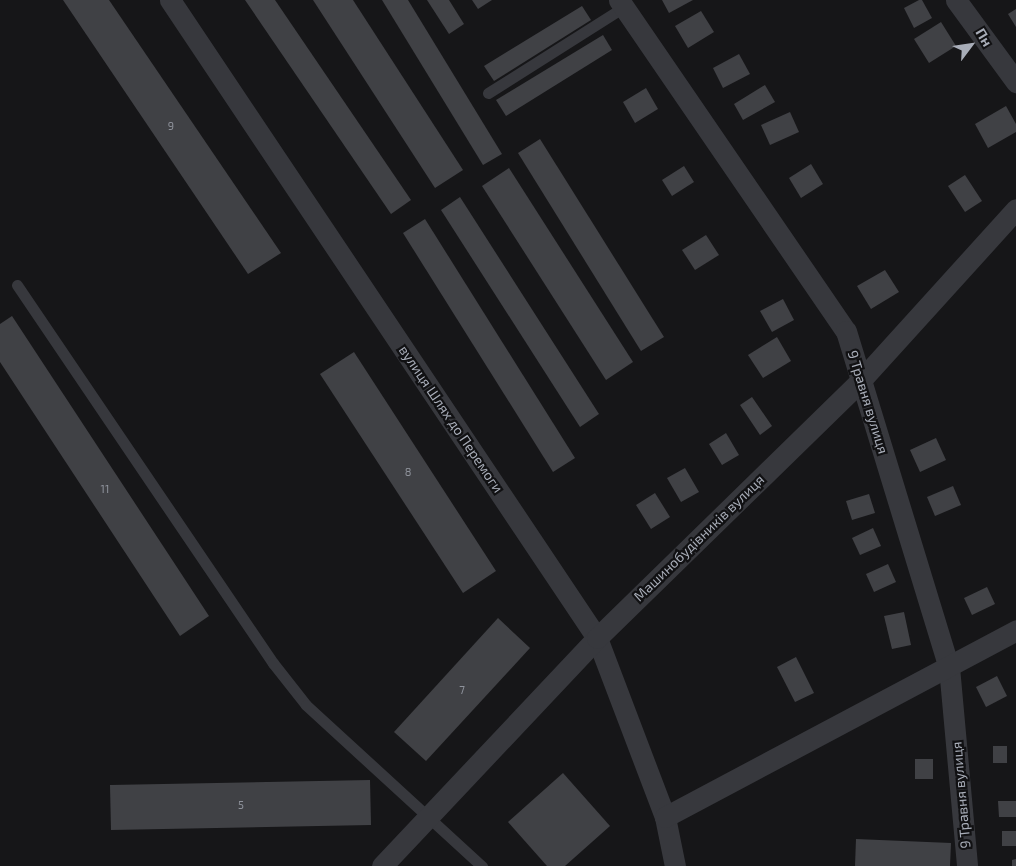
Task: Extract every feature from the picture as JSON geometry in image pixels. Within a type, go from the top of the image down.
[{"type":"street","name":"вулиця Шлях до Перемоги","points":[[170,0],[597,638],[666,817],[675,866]]},
{"type":"street","points":[[956,0],[1016,82]]},
{"type":"street","name":"9 Травня вулиця","points":[[621,4],[846,331],[949,667],[967,866]]},
{"type":"street","name":"Машинобудівників вулиця","points":[[382,866],[597,638],[862,379],[1016,209]]},
{"type":"street","points":[[666,817],[1016,630]]},
{"type":"lane","points":[[488,93],[621,4]]},
{"type":"lane","points":[[17,285],[273,663],[306,705],[482,866]]},
{"type":"building","points":[[63,0],[109,0],[281,253],[248,274]]},
{"type":"building","points":[[245,0],[275,0],[411,200],[391,214]]},
{"type":"building","points":[[313,0],[353,0],[463,170],[435,188]]},
{"type":"building","points":[[382,0],[408,0],[502,154],[483,165]]},
{"type":"building","points":[[427,0],[449,0],[464,24],[449,34]]},
{"type":"building","points":[[472,0],[492,0],[478,9]]},
{"type":"building","points":[[662,0],[693,0],[669,13]]},
{"type":"building","points":[[922,0],[932,18],[914,28],[904,8]]},
{"type":"building","points":[[582,6],[591,20],[494,81],[484,66]]},
{"type":"building","points":[[1016,9],[1016,27],[1008,14]]},
{"type":"building","points":[[701,11],[714,32],[688,48],[675,26]]},
{"type":"building","points":[[941,22],[956,46],[929,63],[914,39]]},
{"type":"building","points":[[603,35],[612,50],[506,116],[496,100]]},
{"type":"building","points":[[739,54],[750,74],[723,88],[713,68]]},
{"type":"building","points":[[765,85],[775,102],[743,120],[734,104]]},
{"type":"building","points":[[646,88],[658,109],[635,123],[623,102]]},
{"type":"building","points":[[1006,106],[1016,124],[1016,132],[988,148],[975,124]]},
{"type":"building","points":[[790,112],[799,132],[770,145],[761,125]]},
{"type":"building","points":[[540,139],[664,337],[641,351],[518,153]]},
{"type":"building","points":[[811,164],[823,184],[801,198],[789,178]]},
{"type":"building","points":[[684,166],[694,182],[672,196],[662,180]]},
{"type":"building","points":[[509,168],[633,362],[606,380],[482,186]]},
{"type":"building","points":[[965,175],[982,201],[965,212],[948,186]]},
{"type":"building","points":[[460,197],[599,414],[580,427],[441,210]]},
{"type":"building","points":[[425,219],[575,458],[553,472],[403,233]]},
{"type":"building","points":[[706,235],[719,255],[695,270],[682,250]]},
{"type":"building","points":[[885,270],[899,292],[871,309],[857,286]]},
{"type":"building","points":[[783,299],[794,320],[772,332],[760,311]]},
{"type":"building","points":[[12,316],[209,616],[180,636],[0,362],[0,324]]},
{"type":"building","points":[[777,337],[791,361],[763,378],[748,355]]},
{"type":"building","points":[[354,352],[496,571],[463,593],[320,374]]},
{"type":"building","points":[[752,397],[772,426],[760,435],[740,405]]},
{"type":"building","points":[[726,433],[739,455],[722,465],[709,444]]},
{"type":"building","points":[[936,438],[946,460],[920,472],[910,450]]},
{"type":"building","points":[[685,468],[699,492],[681,502],[667,478]]},
{"type":"building","points":[[953,486],[961,505],[935,516],[927,497]]},
{"type":"building","points":[[655,493],[670,517],[651,529],[636,505]]},
{"type":"building","points":[[869,494],[875,513],[852,520],[846,501]]},
{"type":"building","points":[[873,528],[881,546],[860,555],[852,538]]},
{"type":"building","points":[[888,564],[896,582],[874,592],[866,574]]},
{"type":"building","points":[[987,587],[995,604],[972,615],[964,598]]},
{"type":"building","points":[[904,612],[911,645],[892,649],[884,616]]},
{"type":"building","points":[[498,618],[530,648],[426,761],[394,732]]},
{"type":"building","points":[[796,657],[814,693],[795,702],[777,667]]},
{"type":"building","points":[[997,676],[1007,696],[986,707],[976,687]]},
{"type":"building","points":[[993,746],[1007,746],[1007,763],[993,763]]},
{"type":"building","points":[[915,759],[933,759],[933,779],[915,779]]},
{"type":"building","points":[[563,773],[610,826],[565,866],[547,866],[508,822]]},
{"type":"building","points":[[370,780],[371,825],[111,830],[110,785]]},
{"type":"building","points":[[998,801],[1016,801],[1016,817],[999,817]]},
{"type":"building","points":[[1002,831],[1016,831],[1016,846],[1002,846]]},
{"type":"building","points":[[856,839],[951,843],[950,866],[855,866]]},
{"type":"building","points":[[1016,859],[1016,866],[1012,866],[1012,860]]}]
